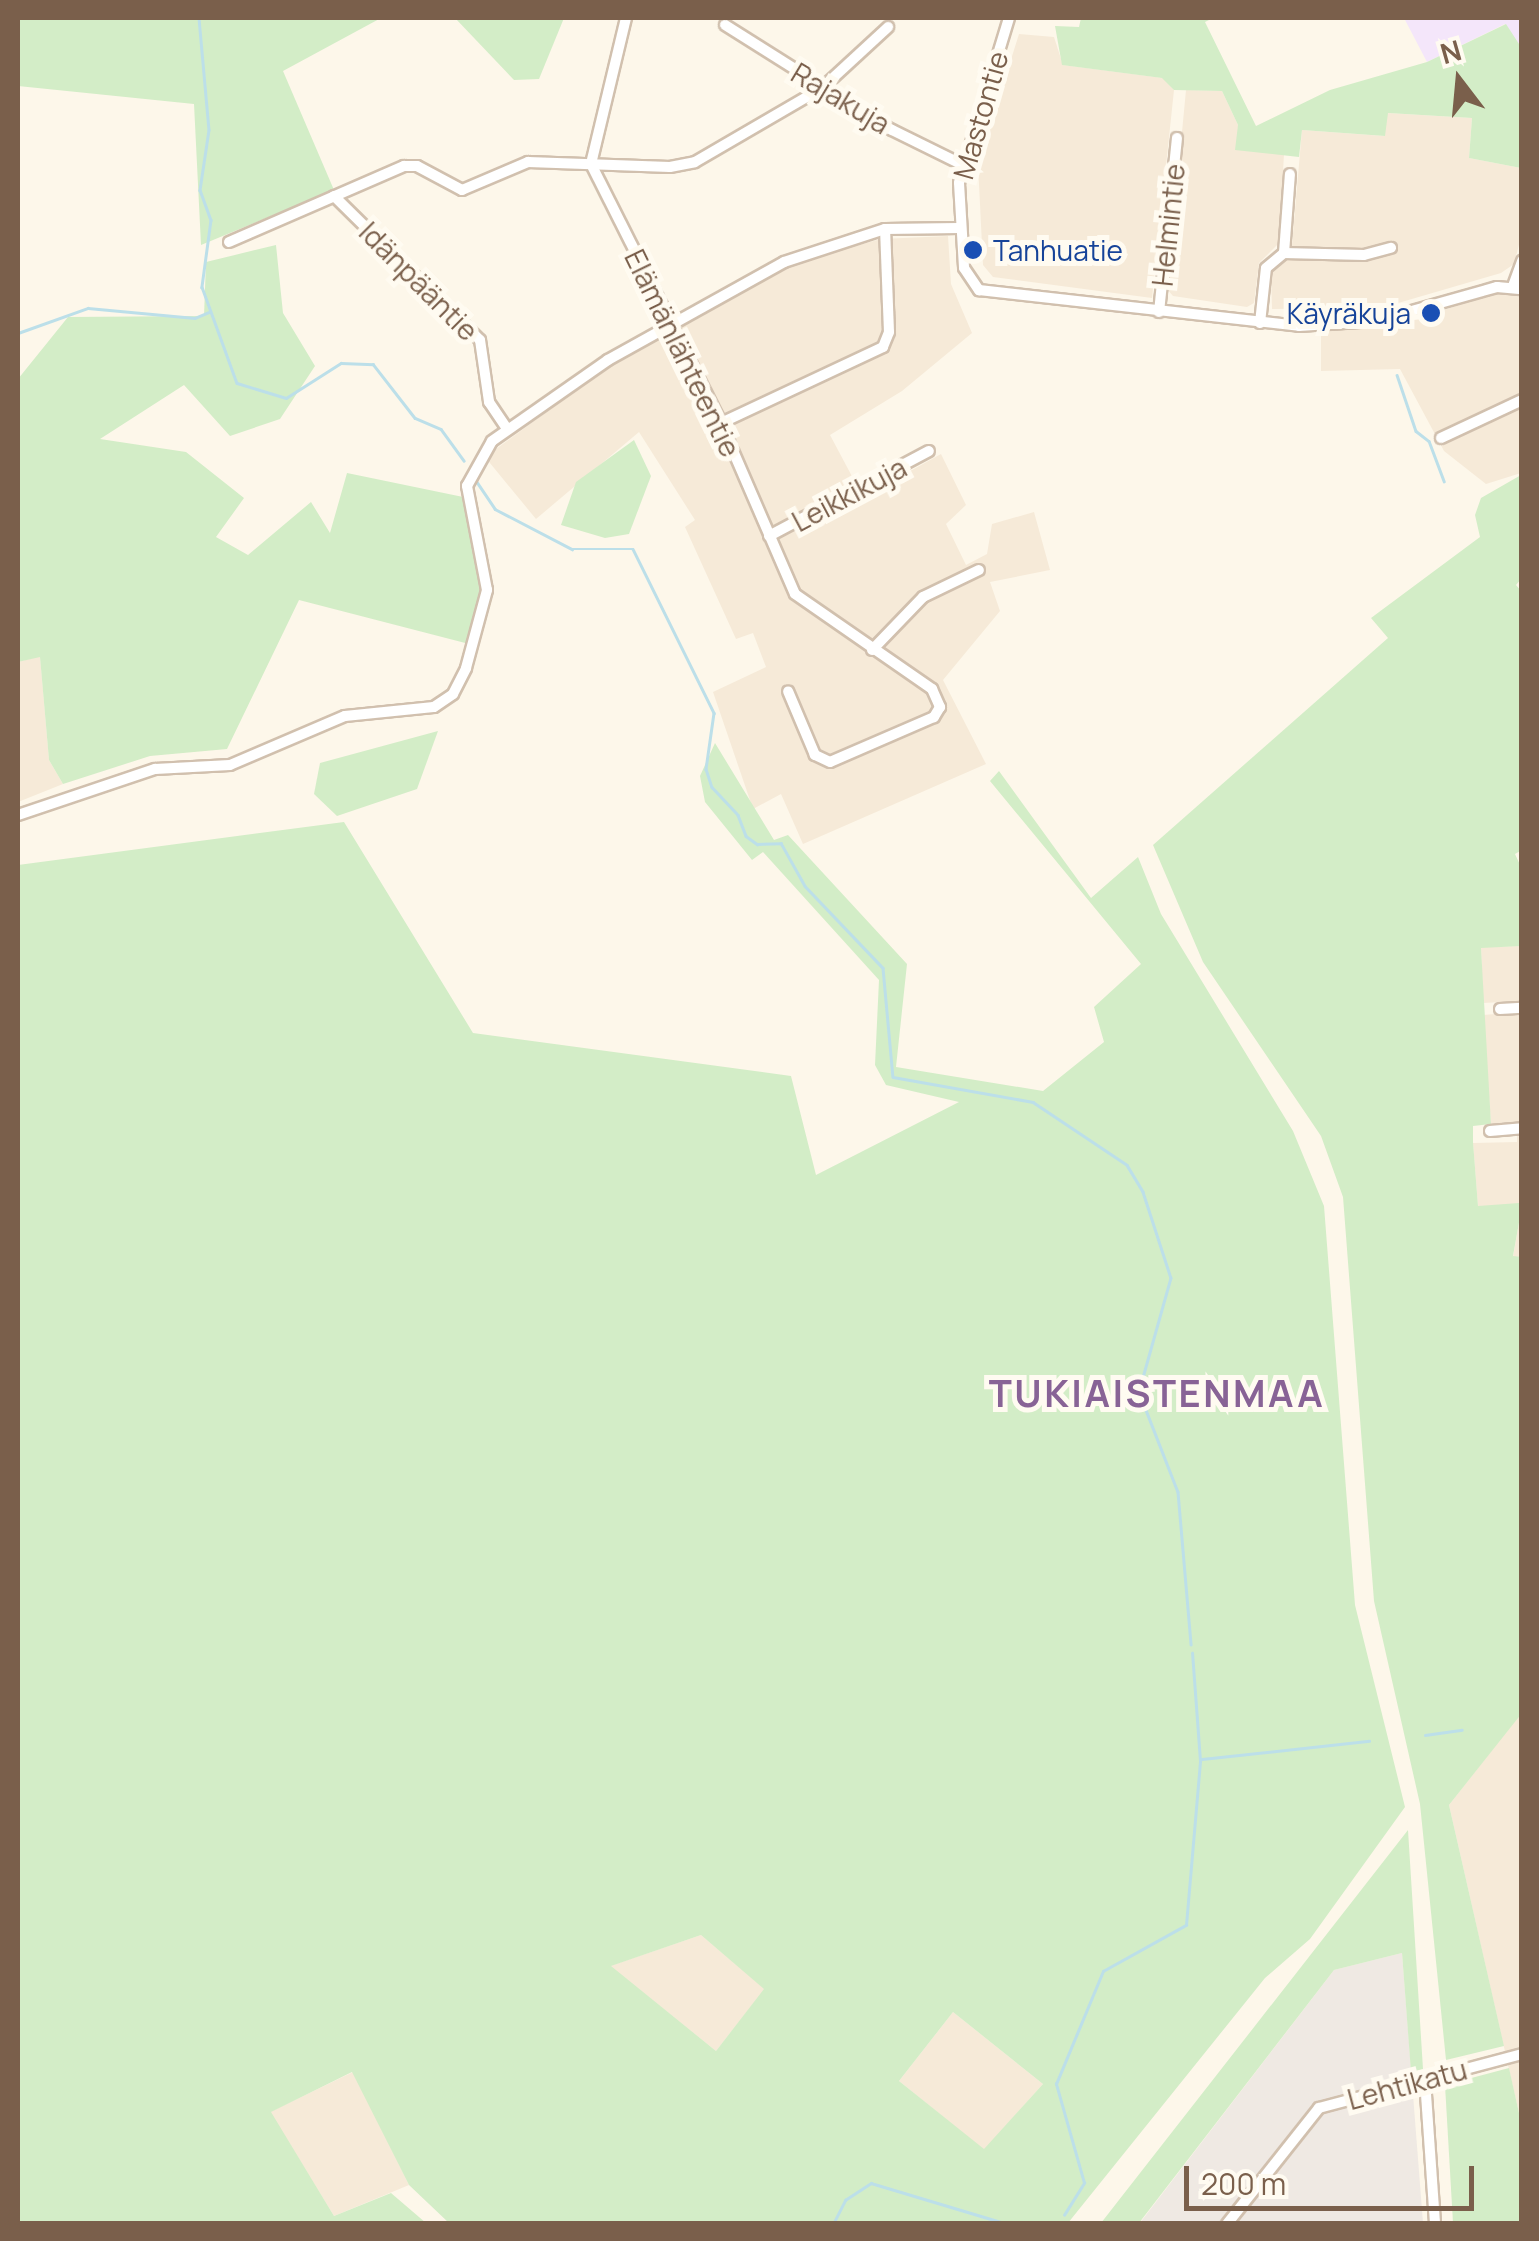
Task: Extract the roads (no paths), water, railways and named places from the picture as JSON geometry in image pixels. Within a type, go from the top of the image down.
[{"type":"street","points":[[591,164],[626,18]]},
{"type":"street","name":"Mastontie","points":[[1009,18],[961,164],[959,228],[965,272],[985,292],[1159,312]]},
{"type":"street","name":"Rajakuja","points":[[725,24],[822,88],[961,164]]},
{"type":"street","points":[[230,242],[404,166],[417,166],[462,190],[516,164],[695,162],[822,88],[888,27]]},
{"type":"street","name":"Helmintie","points":[[1159,312],[1177,138]]},
{"type":"street","name":"Elämänlähteentie","points":[[591,164],[722,422],[800,600],[935,692],[937,715],[826,761],[814,752],[788,691]]},
{"type":"street","points":[[1284,253],[1290,174]]},
{"type":"street","name":"Idänpääntie","points":[[334,196],[480,340],[489,402],[507,429]]},
{"type":"street","points":[[18,815],[155,769],[230,766],[344,716],[419,711],[453,694],[487,590],[467,486],[476,460],[507,429],[608,360],[784,262],[885,229],[959,228]]},
{"type":"street","points":[[722,422],[883,347],[890,332],[885,229]]},
{"type":"street","points":[[1260,323],[1266,268],[1284,253],[1364,255],[1391,248]]},
{"type":"street","points":[[1159,312],[1260,323],[1376,321],[1518,288],[1522,261]]},
{"type":"street","points":[[1442,438],[1522,400]]},
{"type":"street","name":"Leikkikuja","points":[[769,536],[929,451]]},
{"type":"street","points":[[872,650],[923,597],[979,570]]},
{"type":"street","points":[[1500,1009],[1522,1008]]},
{"type":"street","points":[[1490,1130],[1522,1128]]},
{"type":"street","name":"Lehtikatu","points":[[1227,2224],[1316,2110],[1522,2054]]},
{"type":"street","points":[[1425,2080],[1435,2224]]},
{"type":"waterway","points":[[199,18],[209,130],[200,190],[211,220],[202,287],[237,383],[286,398],[341,363],[373,364],[415,418],[441,429],[464,461]]},
{"type":"waterway","points":[[18,333],[88,308],[195,318],[209,312]]},
{"type":"waterway","points":[[1397,375],[1416,431],[1429,441],[1444,481]]},
{"type":"waterway","points":[[475,479],[495,509],[572,549],[633,549],[714,713],[706,769],[712,787],[738,815],[746,836],[757,844],[781,843],[805,886],[883,968],[893,1077],[1033,1102],[1127,1165],[1143,1192],[1171,1278],[1139,1392],[1178,1492],[1191,1644]]},
{"type":"waterway","points":[[1064,2215],[1084,2183],[1056,2084],[1103,1971],[1186,1925],[1200,1761],[1192,1653]]},
{"type":"waterway","points":[[1425,1735],[1462,1730]]},
{"type":"waterway","points":[[1202,1759],[1369,1741]]},
{"type":"waterway","points":[[833,2224],[845,2200],[871,2183],[1008,2224]]},
{"type":"place","name":"Tanhuatie","points":[[973,250]]},
{"type":"place","name":"Käyräkuja","points":[[1431,313]]},
{"type":"district","name":"TUKIAISTENMAA","points":[[1157,1393]]}]
